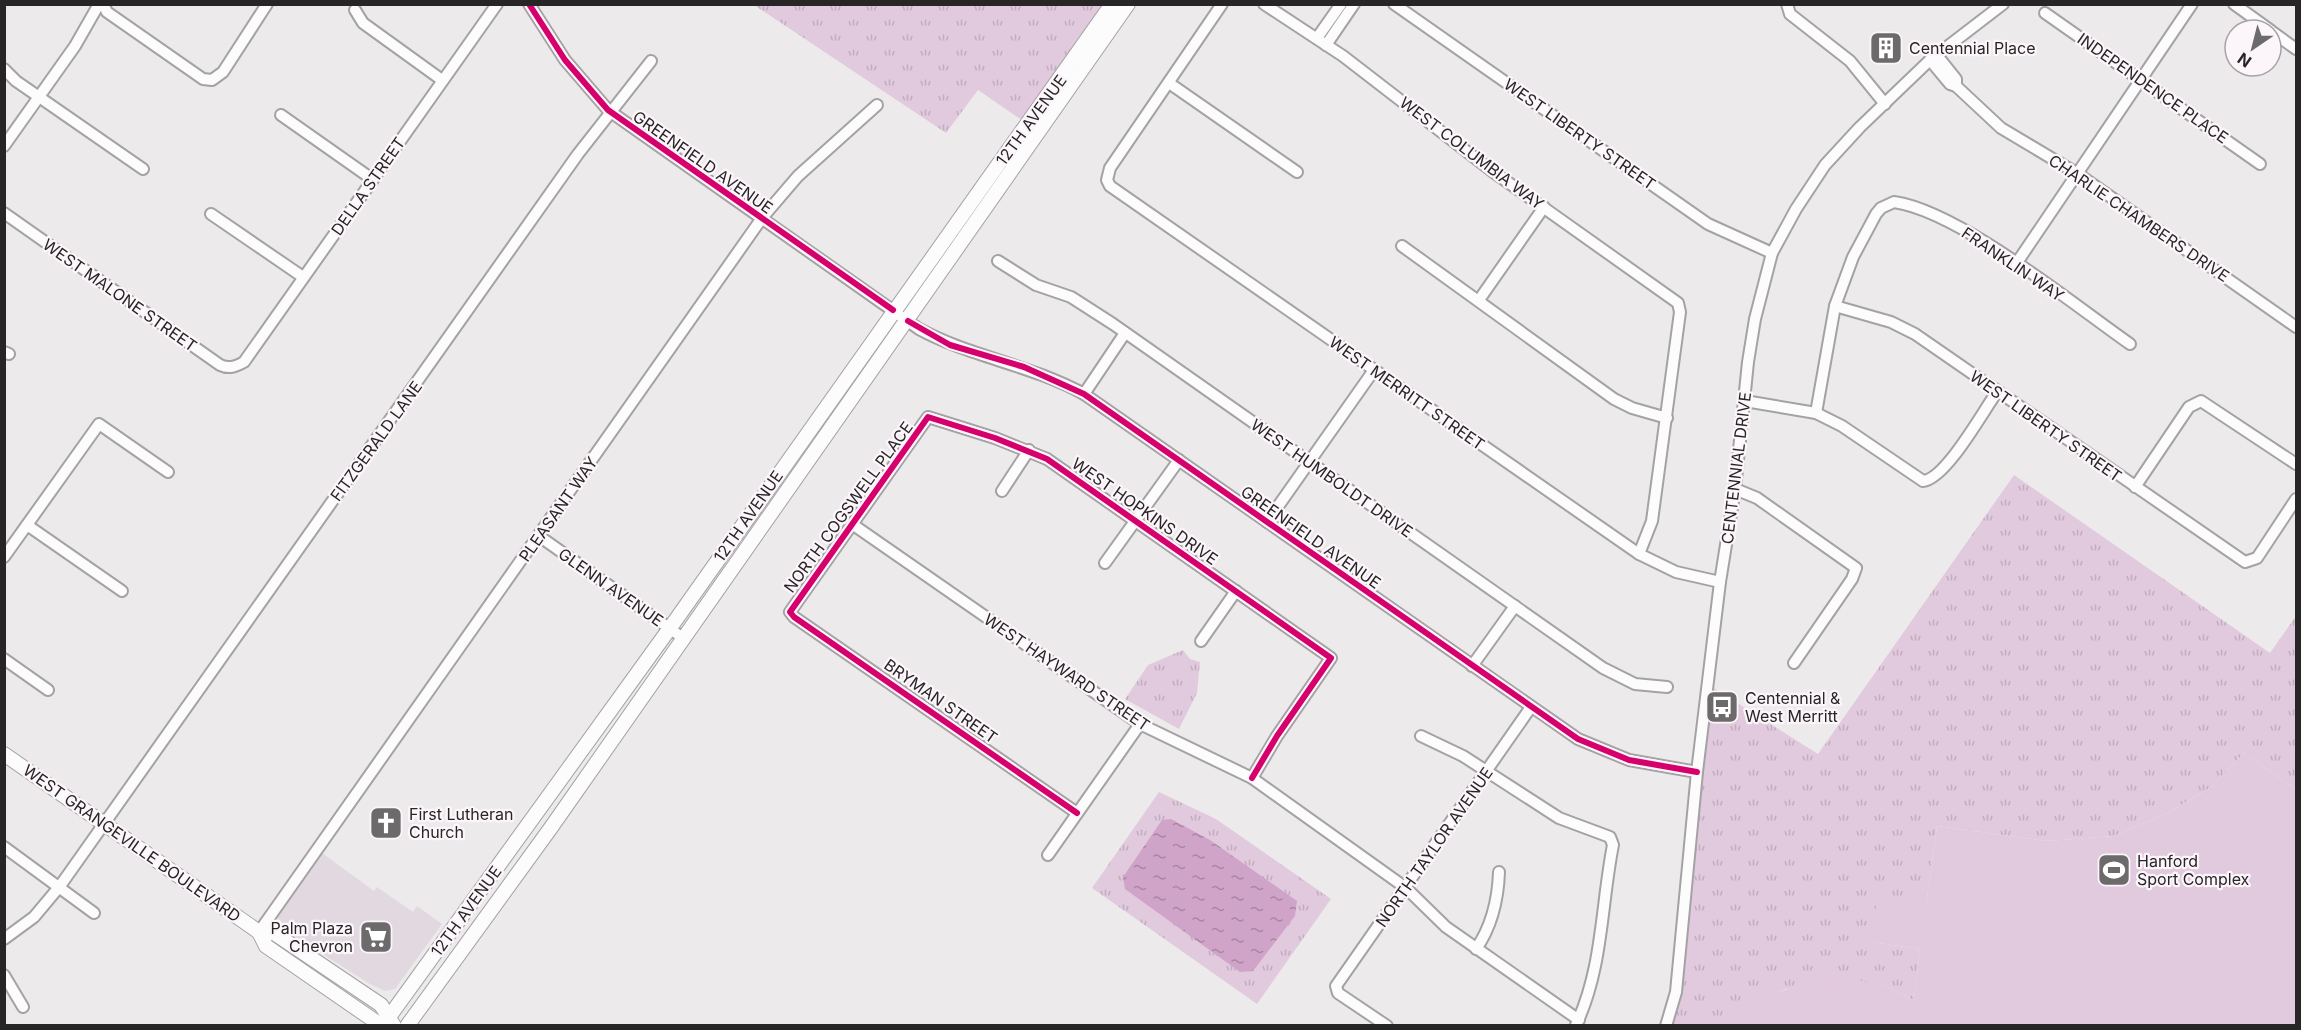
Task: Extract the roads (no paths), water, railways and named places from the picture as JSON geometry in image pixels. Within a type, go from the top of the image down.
[{"type":"main road","name":"12TH AVENUE","points":[[387,1023],[1112,4]]},
{"type":"main road","name":"12TH AVENUE","points":[[407,1026],[543,838],[908,321],[1128,4]]},
{"type":"main road","name":"WEST GRANGEVILLE BOULEVARD","points":[[4,754],[259,932],[274,933],[381,1005],[387,1023]]},
{"type":"street","points":[[4,146],[75,46],[101,4],[107,12],[203,79],[212,80],[223,72],[267,4]]},
{"type":"street","name":"DELLA STREET","points":[[237,366],[244,362],[497,4]]},
{"type":"street","name":"GREENFIELD AVENUE","points":[[529,4],[565,60],[610,112],[908,321],[950,345],[1024,367],[1084,393],[1578,739],[1607,753],[1654,766],[1697,772]]},
{"type":"street","points":[[1222,4],[1169,82],[1297,172]]},
{"type":"street","name":"WEST COLUMBIA WAY","points":[[1264,4],[1322,41],[1544,207],[1678,303],[1680,312],[1667,418]]},
{"type":"street","points":[[1322,41],[1341,4]]},
{"type":"street","points":[[1322,41],[1354,4]]},
{"type":"street","name":"WEST LIBERTY STREET","points":[[1394,4],[1708,224],[1772,253]]},
{"type":"street","points":[[1787,4],[1790,14],[1850,61],[1885,104]]},
{"type":"street","name":"CENTENNIAL DRIVE","points":[[1666,1026],[1676,992],[1697,772],[1720,582],[1736,489],[1755,319],[1772,253],[1796,209],[1825,165],[1933,57],[2003,4]]},
{"type":"street","points":[[2016,264],[2192,4]]},
{"type":"street","points":[[2234,4],[2254,18]]},
{"type":"street","points":[[355,10],[363,23],[442,80]]},
{"type":"street","name":"INDEPENDENCE PLACE","points":[[2045,13],[2260,164]]},
{"type":"street","points":[[2283,39],[2296,49]]},
{"type":"street","name":"CHARLIE CHAMBERS DRIVE","points":[[1933,57],[1950,84],[1956,86],[2001,128],[2078,174],[2296,327]]},
{"type":"street","name":"FITZGERALD LANE","points":[[4,939],[34,917],[60,886],[610,112],[651,62]]},
{"type":"street","points":[[4,69],[38,97],[142,169]]},
{"type":"street","name":"WEST MERRITT STREET","points":[[1169,82],[1110,168],[1107,180],[1115,191],[1639,554],[1676,572],[1720,582]]},
{"type":"street","name":"PLEASANT WAY","points":[[259,932],[762,218],[798,176],[877,105]]},
{"type":"street","points":[[281,116],[372,179]]},
{"type":"street","name":"FRANKLIN WAY","points":[[1835,306],[1844,277],[1876,214],[1888,204],[1902,203],[1955,226],[2016,264],[2130,344]]},
{"type":"street","points":[[1479,300],[1544,207]]},
{"type":"street","name":"WEST MALONE STREET","points":[[4,213],[220,365],[228,368],[237,366]]},
{"type":"street","points":[[211,214],[303,277]]},
{"type":"street","points":[[1402,246],[1614,399],[1632,408],[1667,418],[1650,533],[1639,554]]},
{"type":"street","name":"WEST HUMBOLDT DRIVE","points":[[998,261],[1036,285],[1071,297],[1125,333],[1620,679],[1635,684],[1667,687]]},
{"type":"street","points":[[1816,413],[1835,306]]},
{"type":"street","name":"WEST LIBERTY STREET","points":[[1835,306],[1892,322],[1907,330],[2241,560],[2249,562],[2256,558],[2296,499]]},
{"type":"street","points":[[1084,393],[1125,333]]},
{"type":"street","points":[[1267,522],[1374,370]]},
{"type":"street","points":[[1745,401],[1816,413],[1842,426],[1923,481],[1930,480],[1944,469],[1996,392]]},
{"type":"street","points":[[2135,487],[2189,407],[2197,402],[2205,401],[2296,464]]},
{"type":"street","name":"WEST HOPKINS DRIVE","points":[[928,417],[1029,450],[1047,459],[1331,658],[1277,736],[1252,778]]},
{"type":"street","name":"NORTH COGSWELL PLACE","points":[[790,612],[928,417]]},
{"type":"street","points":[[4,557],[99,424],[168,472]]},
{"type":"street","points":[[1002,491],[1029,450]]},
{"type":"street","points":[[1105,563],[1179,460]]},
{"type":"street","points":[[1736,489],[1757,498],[1856,568],[1852,579],[1794,663]]},
{"type":"street","name":"WEST HAYWARD STREET","points":[[852,524],[1140,724],[1252,778],[1406,888],[1446,927],[1578,1023]]},
{"type":"street","points":[[27,525],[122,591]]},
{"type":"street","name":"GLENN AVENUE","points":[[539,536],[683,638]]},
{"type":"street","points":[[1201,641],[1236,591]]},
{"type":"street","points":[[1472,666],[1515,606]]},
{"type":"street","name":"BRYMAN STREET","points":[[790,612],[794,617],[1077,813]]},
{"type":"street","points":[[4,659],[48,690]]},
{"type":"street","name":"NORTH TAYLOR AVENUE","points":[[1387,1026],[1338,993],[1336,986],[1531,707]]},
{"type":"street","points":[[1048,855],[1140,724]]},
{"type":"street","points":[[1421,736],[1464,756],[1560,818],[1611,837],[1613,845],[1594,978],[1578,1023]]},
{"type":"street","points":[[4,847],[94,913]]},
{"type":"street","points":[[1476,949],[1498,900],[1499,872]]},
{"type":"street","points":[[4,975],[23,1007]]},
{"type":"water","points":[[1171,819],[1210,840],[1297,901],[1295,916],[1253,971],[1240,972],[1125,889],[1123,877],[1162,820]]},
{"type":"place","name":"Centennial Place","points":[[1886,48]]},
{"type":"place","name":"Centennial & West Merritt","points":[[1722,707]]},
{"type":"place","name":"First Lutheran Church","points":[[386,823]]},
{"type":"place","name":"Hanford Sport Complex","points":[[2114,870]]},
{"type":"place","name":"Palm Plaza Chevron","points":[[376,937]]}]
